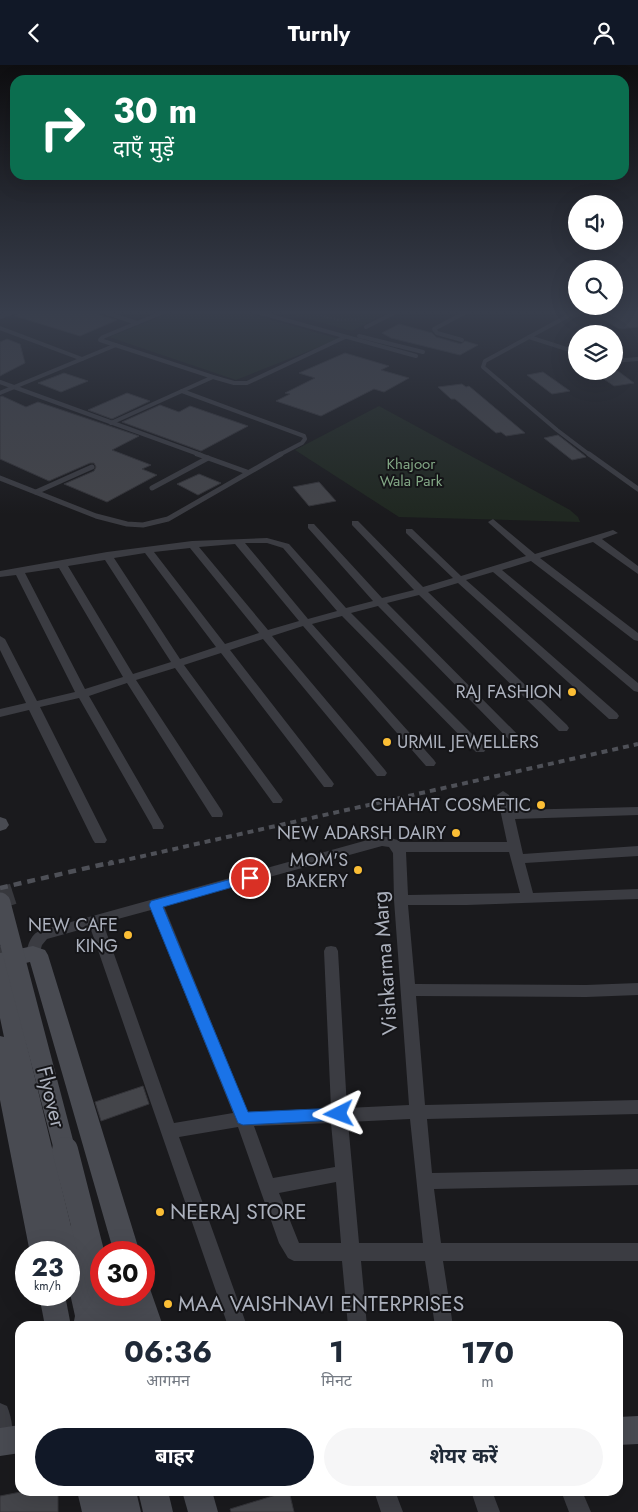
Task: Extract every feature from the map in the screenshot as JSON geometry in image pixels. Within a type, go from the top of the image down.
[{"type":"street","points":[[493,522],[534,557],[638,638]]},
{"type":"street","points":[[355,523],[421,591],[563,727]]},
{"type":"street","points":[[311,526],[381,603],[522,746]]},
{"type":"street","points":[[409,531],[460,580],[613,717]]},
{"type":"street","points":[[0,713],[32,704],[82,694],[305,622],[381,603],[613,533]]},
{"type":"street","points":[[595,539],[638,571]]},
{"type":"street","points":[[0,574],[107,555],[192,544],[269,540],[286,546],[344,612],[480,749]]},
{"type":"street","points":[[238,541],[305,622],[430,763]]},
{"type":"street","points":[[192,544],[264,635],[381,773]]},
{"type":"street","points":[[147,550],[328,784]]},
{"type":"street","points":[[107,555],[175,663],[277,800]]},
{"type":"street","points":[[62,564],[130,679],[217,814]]},
{"type":"street","points":[[496,569],[638,689]]},
{"type":"street","points":[[19,571],[82,694],[158,826]]},
{"type":"street","points":[[0,639],[100,840]]},
{"type":"street","points":[[504,795],[506,815],[528,897]]},
{"type":"street","points":[[506,815],[638,811]]},
{"type":"street","points":[[33,954],[35,944],[42,935],[382,841],[393,843],[398,847],[516,853],[638,851]]},
{"type":"street","name":"Vishkarma Marg","points":[[398,847],[400,853],[401,899],[424,1181],[432,1251],[443,1321]]},
{"type":"street","points":[[401,899],[467,900],[638,894]]},
{"type":"street","name":"Flyover","points":[[0,903],[11,939],[90,1248]]},
{"type":"street","points":[[156,905],[243,1119],[288,1243],[294,1252],[638,1252]]},
{"type":"street","points":[[95,921],[235,1321]]},
{"type":"street","points":[[331,951],[339,1114],[357,1321]]},
{"type":"street","points":[[0,961],[33,954],[38,955],[123,1241]]},
{"type":"street","name":"Flyover","points":[[0,972],[62,1241]]},
{"type":"street","points":[[409,990],[586,991],[638,989]]},
{"type":"street","points":[[0,1045],[6,1101],[40,1241]]},
{"type":"street","points":[[86,1321],[88,1316],[42,1074],[95,1241]]},
{"type":"street","points":[[168,1131],[243,1119],[339,1114],[638,1107]]},
{"type":"street","points":[[269,1187],[344,1173]]},
{"type":"street","points":[[424,1181],[638,1177]]},
{"type":"street","points":[[54,1306],[57,1321]]},
{"type":"street","points":[[79,1306],[83,1321]]},
{"type":"street","points":[[105,1306],[109,1321]]},
{"type":"street","points":[[124,1306],[145,1321]]},
{"type":"street","points":[[144,1306],[149,1321]]},
{"type":"street","points":[[0,1413],[8,1441]]},
{"type":"street","points":[[623,1431],[638,1430]]},
{"type":"street","points":[[93,1496],[97,1512]]},
{"type":"street","points":[[122,1496],[126,1512]]},
{"type":"street","points":[[154,1496],[158,1512]]},
{"type":"street","points":[[198,1496],[203,1512]]},
{"type":"street","points":[[386,1496],[392,1512]]},
{"type":"street","points":[[483,1496],[489,1512]]},
{"type":"street","points":[[573,1496],[580,1512]]},
{"type":"lane","points":[[0,393],[35,379]]},
{"type":"lane","points":[[111,423],[210,379]]},
{"type":"lane","points":[[218,379],[234,383],[247,383],[257,379]]},
{"type":"lane","points":[[498,379],[557,429],[638,489]]},
{"type":"lane","points":[[0,382],[248,472]]},
{"type":"lane","points":[[0,478],[127,524],[147,525],[168,519],[302,443],[305,439],[304,436],[182,391]]},
{"type":"lane","points":[[152,488],[208,458]]},
{"type":"lane","points":[[36,492],[92,467]]},
{"type":"green space","name":"Khajoor Wala Park","points":[[379,406],[570,510],[578,517],[580,522],[399,517],[295,450]]},
{"type":"building","points":[[50,379],[81,379],[88,381],[61,392],[38,383]]},
{"type":"building","points":[[314,379],[408,379],[384,392],[374,389],[321,416],[276,401],[290,394],[285,393]]},
{"type":"building","points":[[532,379],[552,379],[570,391],[552,394]]},
{"type":"building","points":[[628,379],[634,383],[614,386],[605,380]]},
{"type":"building","points":[[462,384],[466,387],[469,386],[525,433],[506,436],[501,432],[496,433],[438,387]]},
{"type":"building","points":[[127,393],[150,401],[112,419],[88,410]]},
{"type":"building","points":[[2,396],[26,407],[38,402],[139,436],[112,450],[151,465],[142,469],[157,475],[107,502],[64,484],[94,471],[96,467],[94,463],[49,481],[0,459],[0,397]]},
{"type":"building","points":[[160,405],[179,412],[190,406],[248,426],[201,451],[122,422]]},
{"type":"building","points":[[558,435],[586,457],[572,460],[544,438]]},
{"type":"building","points":[[199,474],[221,483],[198,495],[177,484]]},
{"type":"building","points":[[319,482],[336,501],[309,506],[293,487]]},
{"type":"building","points":[[143,1086],[149,1104],[101,1121],[95,1102]]},
{"type":"building","points":[[15,1493],[15,1496],[58,1496],[58,1512],[0,1512],[0,1496]]},
{"type":"building","points":[[273,1496],[290,1496],[294,1512],[231,1512],[230,1509]]},
{"type":"tunnel","points":[[0,887],[9,915]]},
{"type":"tunnel","points":[[0,946],[8,975]]},
{"type":"railway","points":[[108,864],[638,744]]},
{"type":"railway","points":[[0,888],[113,862]]},
{"type":"place","name":"RAJ FASHION","points":[[572,692]]},
{"type":"place","name":"URMIL JEWELLERS","points":[[387,742]]},
{"type":"place","name":"CHAHAT COSMETIC","points":[[541,805]]},
{"type":"place","name":"NEW ADARSH DAIRY","points":[[456,833]]},
{"type":"place","name":"MOM'S BAKERY","points":[[358,870]]},
{"type":"place","name":"NEW CAFE KING","points":[[128,935]]},
{"type":"place","name":"NEERAJ STORE","points":[[160,1212]]},
{"type":"place","name":"MAA VAISHNAVI ENTERPRISES","points":[[168,1304]]},
{"type":"route","points":[[250,878],[156,905],[243,1119],[339,1114]]}]
